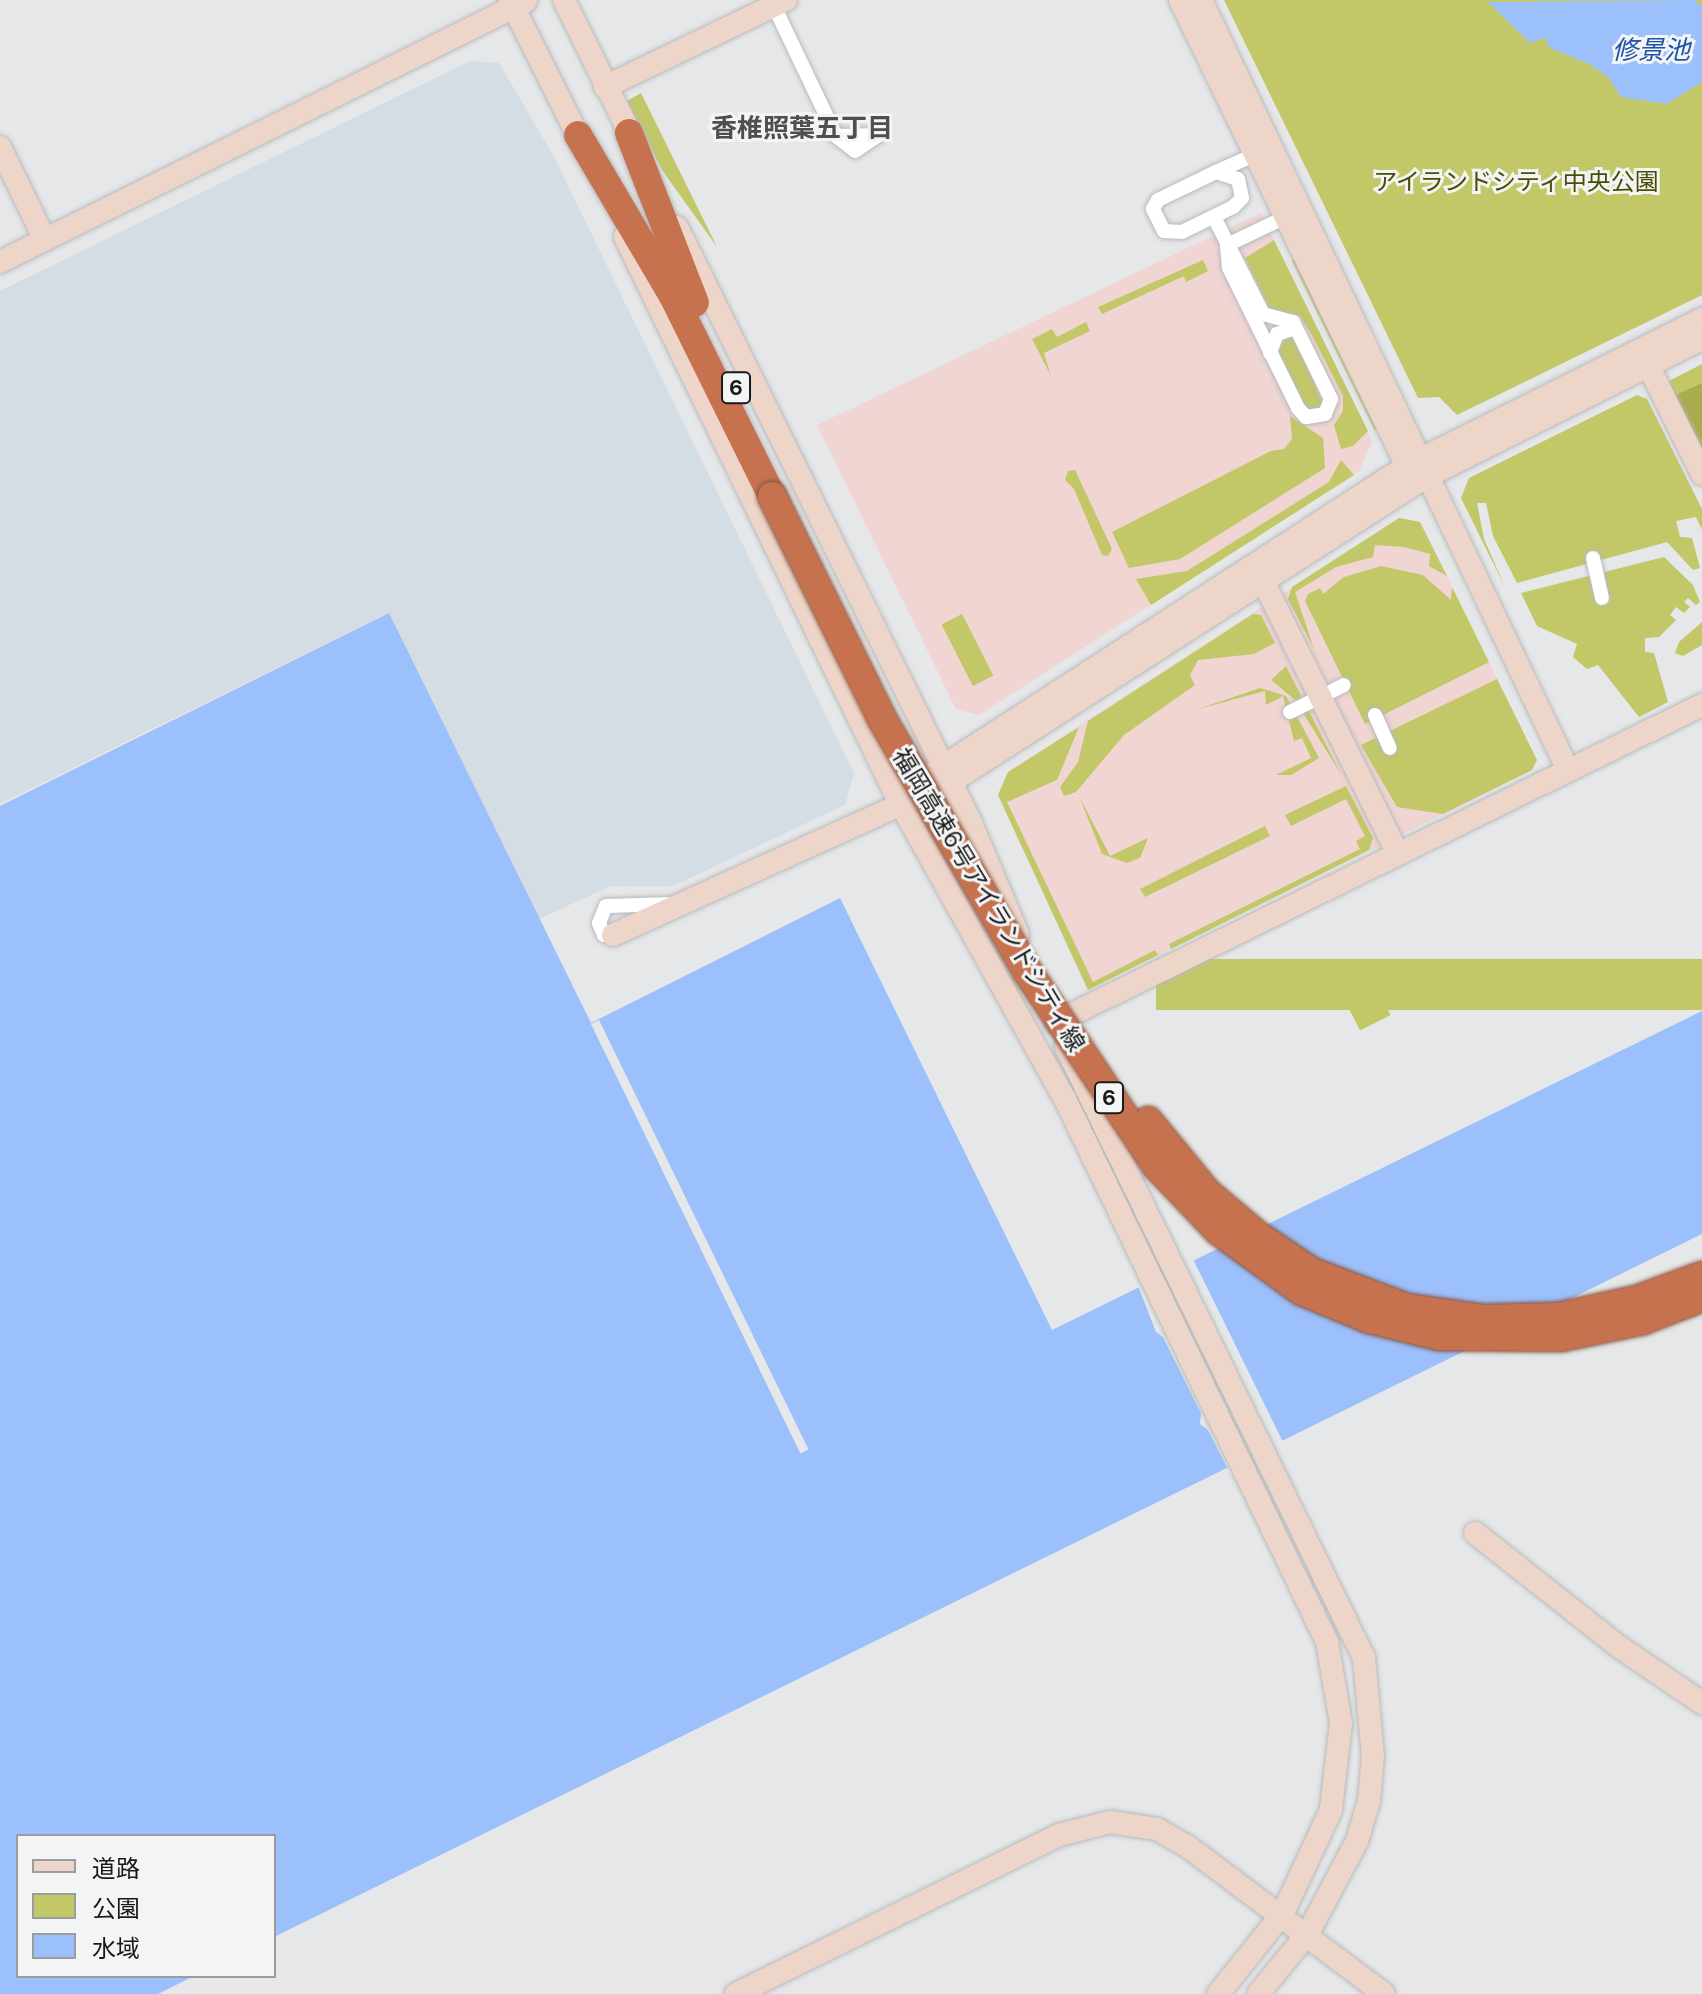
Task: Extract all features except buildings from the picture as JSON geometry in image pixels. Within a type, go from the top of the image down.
[{"type":"highway","points":[[629,133],[680,291]]},
{"type":"highway","points":[[578,135],[680,291]]},
{"type":"highway","name":"福岡高速6号アイランドシティ線","points":[[680,291],[779,493],[881,717],[1027,971],[1157,1166],[1219,1231],[1302,1291],[1370,1319],[1439,1336],[1520,1341],[1561,1337],[1643,1320],[1702,1297]]},
{"type":"highway","name":"福岡高速6号アイランドシティ線","points":[[779,493],[903,722],[1042,962],[1139,1109],[1191,1175],[1232,1215],[1312,1272],[1378,1299],[1444,1315],[1520,1320],[1559,1317],[1637,1300],[1702,1276]]},
{"type":"street","points":[[564,0],[947,773],[1056,1022],[1364,1658],[1373,1756],[1357,1841],[1308,1933],[1258,1994]]},
{"type":"street","points":[[1180,0],[1254,155],[1295,213]]},
{"type":"street","points":[[1201,0],[1295,213],[1568,770]]},
{"type":"street","points":[[0,262],[517,2],[900,803],[1083,1138],[1303,1586],[1334,1665],[1340,1754],[1331,1810],[1283,1913],[1218,1994]]},
{"type":"street","points":[[605,87],[780,3],[836,136]]},
{"type":"street","points":[[0,147],[45,240]]},
{"type":"street","points":[[1216,172],[1229,173],[1243,187],[1233,207],[1173,233],[1157,224],[1153,209],[1158,200],[1216,172],[1254,155]]},
{"type":"street","points":[[1227,245],[1295,213]]},
{"type":"street","points":[[1214,217],[1263,314],[1293,322],[1331,399],[1325,414],[1306,417],[1270,354],[1229,268],[1227,245]]},
{"type":"street","points":[[613,935],[900,803],[1418,467],[1702,319]]},
{"type":"street","points":[[1270,354],[1277,334],[1295,328]]},
{"type":"street","points":[[947,773],[1263,581],[1418,467],[1702,339]]},
{"type":"street","points":[[1648,365],[1702,474]]},
{"type":"street","points":[[1593,558],[1602,598]]},
{"type":"street","points":[[1263,581],[1398,854]]},
{"type":"street","points":[[1290,712],[1344,685]]},
{"type":"street","points":[[1056,1022],[1702,705]]},
{"type":"street","points":[[1375,715],[1390,748]]},
{"type":"street","points":[[1475,1533],[1629,1655],[1702,1703]]},
{"type":"street","points":[[743,1992],[1049,1840],[1098,1823],[1125,1822],[1169,1834],[1283,1913],[1384,1994]]},
{"type":"shaded area","points":[[470,61],[499,63],[553,155],[854,773],[845,805],[673,886],[611,886],[539,919],[388,613],[0,804],[0,291]]},
{"type":"shaded area","points":[[1261,213],[1372,442],[1359,471],[979,715],[956,709],[817,425]]},
{"type":"shaded area","points":[[1399,518],[1420,522],[1537,760],[1532,770],[1088,990],[998,795],[1008,772]]},
{"type":"green space","name":"アイランドシティ中央公園","points":[[1224,0],[1702,0],[1702,295],[1457,415],[1439,397],[1418,398]]},
{"type":"green space","points":[[641,93],[717,247],[662,170],[627,101]]},
{"type":"green space","points":[[1274,240],[1368,431],[1353,446],[1341,449],[1334,425],[1343,411],[1343,396],[1313,337],[1300,316],[1270,310],[1245,258]]},
{"type":"green space","points":[[1299,257],[1382,427],[1375,430],[1292,261]]},
{"type":"green space","points":[[1203,260],[1208,271],[1186,282],[1184,276],[1102,314],[1098,307]]},
{"type":"green space","points":[[1086,322],[1090,331],[1044,353],[1051,376],[1032,339],[1052,329],[1057,337]]},
{"type":"green space","points":[[1294,336],[1322,401],[1326,399],[1322,410],[1306,410],[1275,354],[1278,339]]},
{"type":"green space","points":[[1702,364],[1702,455],[1667,382]]},
{"type":"green space","points":[[1702,383],[1702,455],[1674,396]]},
{"type":"green space","points":[[1637,395],[1647,399],[1702,509],[1702,530],[1696,517],[1676,521],[1680,537],[1692,538],[1700,568],[1693,570],[1667,542],[1517,583],[1493,536],[1486,503],[1477,503],[1484,539],[1505,587],[1461,498],[1469,478]]},
{"type":"green space","points":[[1290,416],[1323,438],[1325,468],[1180,559],[1129,568],[1112,532],[1271,451],[1284,449],[1292,439]]},
{"type":"green space","points":[[1341,460],[1354,475],[1151,605],[1136,579],[1187,571],[1329,482]]},
{"type":"green space","points":[[1075,470],[1112,549],[1108,556],[1102,555],[1074,489],[1065,480],[1068,471]]},
{"type":"green space","points":[[1399,518],[1420,522],[1447,576],[1429,566],[1430,554],[1404,547],[1375,545],[1373,557],[1336,567],[1295,592],[1314,649],[1288,599],[1292,587]]},
{"type":"green space","points":[[1664,557],[1693,585],[1700,602],[1696,605],[1688,598],[1684,602],[1690,607],[1684,613],[1676,607],[1670,615],[1676,620],[1659,637],[1645,638],[1645,652],[1654,653],[1668,702],[1639,717],[1598,665],[1587,669],[1573,657],[1577,644],[1537,626],[1521,593]]},
{"type":"green space","points":[[1381,566],[1423,575],[1451,600],[1452,587],[1489,662],[1365,724],[1305,601],[1308,594],[1320,588],[1323,594],[1344,577]]},
{"type":"green space","points":[[962,614],[993,675],[973,686],[942,624]]},
{"type":"green space","points":[[1253,614],[1261,615],[1275,643],[1254,654],[1198,660],[1190,675],[1195,685],[1124,735],[1076,792],[1064,796],[1060,787],[1078,762],[1088,721]]},
{"type":"green space","points":[[1702,622],[1702,645],[1683,656],[1675,653],[1679,642]]},
{"type":"green space","points":[[1286,666],[1342,776],[1295,700],[1271,680]]},
{"type":"green space","points":[[1497,679],[1537,760],[1532,770],[1443,814],[1397,807],[1361,745]]},
{"type":"green space","points":[[1260,688],[1286,696],[1319,758],[1291,775],[1276,775],[1311,758],[1302,738],[1294,741],[1283,696],[1266,705],[1265,691],[1198,709]]},
{"type":"green space","points":[[1079,727],[1057,780],[1007,802],[1093,982],[1155,950],[1158,955],[1088,990],[998,795],[1008,772]]},
{"type":"green space","points":[[1346,786],[1373,838],[1369,850],[1171,949],[1169,944],[1360,849],[1356,841],[1365,836],[1346,799],[1291,826],[1285,815]]},
{"type":"green space","points":[[1079,796],[1110,856],[1148,838],[1140,858],[1127,863],[1102,854]]},
{"type":"green space","points":[[1265,826],[1270,836],[1145,897],[1140,889]]},
{"type":"green space","points":[[1156,959],[1702,959],[1702,1010],[1156,1010]]},
{"type":"green space","points":[[1370,975],[1390,1015],[1360,1031],[1340,990]]},
{"type":"water","name":"修景池","points":[[1694,0],[1702,6],[1702,82],[1667,104],[1621,97],[1608,77],[1589,64],[1550,48],[1545,38],[1530,43],[1488,2]]},
{"type":"water","points":[[389,613],[591,1023],[840,898],[1052,1330],[1702,1011],[1702,1234],[276,1936],[276,1834],[16,1834],[16,1978],[190,1978],[158,1994],[0,1994],[0,806]]},
{"type":"pier","points":[[599,1020],[809,1450],[800,1454],[591,1024]]},
{"type":"pier","points":[[1192,1257],[1284,1444],[1229,1471],[1208,1430],[1200,1424],[1201,1413],[1163,1337],[1156,1332],[1138,1286]]},
{"type":"district","name":"香椎照葉五丁目","points":[[802,129]]}]
